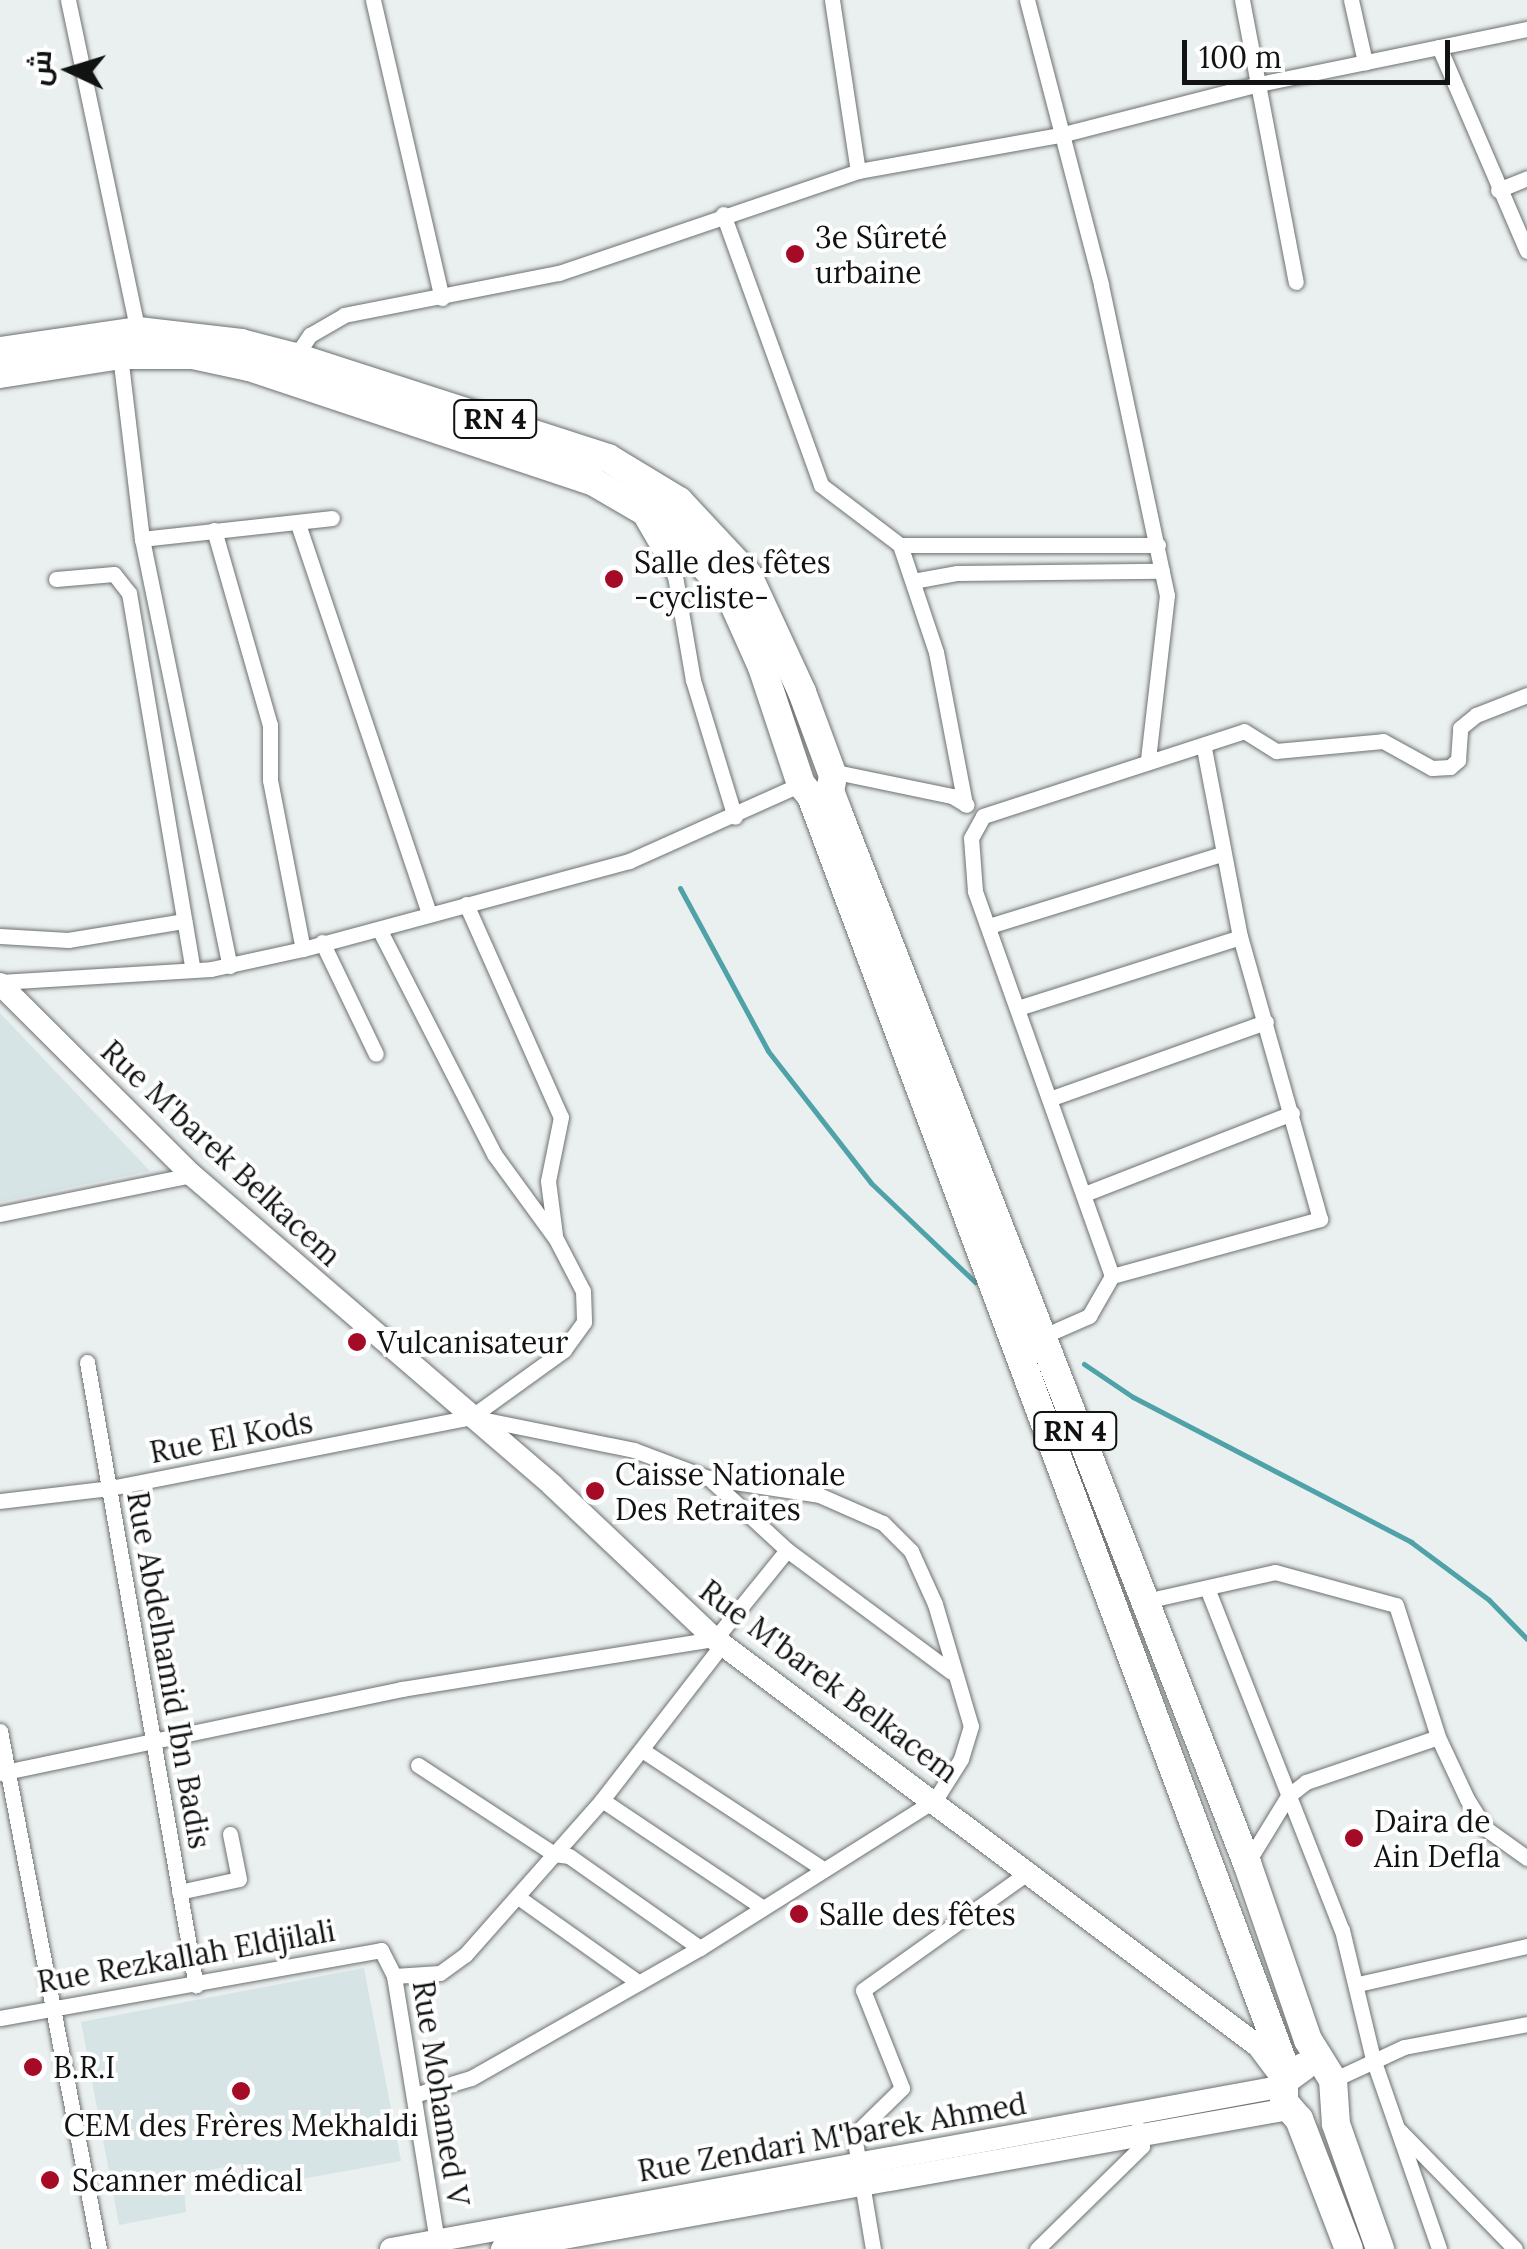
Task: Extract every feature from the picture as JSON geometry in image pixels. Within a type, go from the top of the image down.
[{"type":"highway","name":"RN 4","points":[[0,352],[138,331],[241,343],[294,357],[608,458],[679,501],[728,550],[766,608],[816,780],[1289,2094],[1349,2249]]},
{"type":"highway","name":"RN 4","points":[[0,374],[120,355],[193,355],[249,367],[542,462],[632,502],[686,543],[728,591],[816,780],[1247,1864],[1330,2085],[1380,2249]]},
{"type":"highway","points":[[1300,2067],[1330,2085],[1322,2117],[1289,2094],[1300,2067]]},
{"type":"street","points":[[68,0],[138,331]]},
{"type":"street","points":[[374,0],[442,298]]},
{"type":"street","points":[[832,0],[858,171]]},
{"type":"street","points":[[1027,0],[1101,285],[1162,570],[1164,660],[1148,760]]},
{"type":"street","points":[[1242,0],[1296,282]]},
{"type":"street","points":[[1351,0],[1365,62]]},
{"type":"street","points":[[294,357],[310,335],[344,316],[559,272],[858,171],[1060,135],[1259,84],[1527,28]]},
{"type":"street","points":[[1439,46],[1527,251]]},
{"type":"street","points":[[1498,190],[1527,178]]},
{"type":"street","points":[[723,214],[821,485],[900,545],[936,652],[965,804]]},
{"type":"street","points":[[120,355],[142,539],[230,966]]},
{"type":"street","points":[[632,502],[675,576],[693,680],[735,817]]},
{"type":"street","points":[[142,539],[332,518]]},
{"type":"street","points":[[298,524],[429,914]]},
{"type":"street","points":[[214,530],[270,725],[270,780],[302,948]]},
{"type":"street","points":[[900,545],[1158,545]]},
{"type":"street","points":[[912,582],[958,573],[1162,570]]},
{"type":"street","points":[[56,580],[114,574],[129,593],[193,970]]},
{"type":"street","points":[[1112,1276],[1087,1192],[975,891],[971,838],[983,816],[1148,760],[1204,749],[1244,730],[1276,751],[1383,742],[1432,768],[1450,767],[1458,760],[1460,728],[1527,694]]},
{"type":"street","points":[[1039,1338],[1089,1316],[1112,1276],[1320,1219],[1240,937],[1221,854],[1204,749]]},
{"type":"street","points":[[0,983],[230,966],[379,929],[629,860],[816,780],[965,804],[983,816]]},
{"type":"street","points":[[990,926],[1221,854]]},
{"type":"street","points":[[466,904],[561,1117],[548,1181],[556,1239]]},
{"type":"street","points":[[0,936],[68,940],[184,921]]},
{"type":"street","points":[[379,929],[494,1154],[556,1239],[582,1291],[584,1322],[537,1374],[471,1417]]},
{"type":"street","points":[[1020,1007],[1240,937]]},
{"type":"street","points":[[322,942],[376,1054]]},
{"type":"street","name":"Rue M'barek Belkacem","points":[[0,983],[192,1176],[471,1417],[719,1640],[1258,2046],[1289,2094]]},
{"type":"street","points":[[1052,1098],[1266,1022]]},
{"type":"street","points":[[1087,1192],[1292,1114]]},
{"type":"street","points":[[0,1214],[192,1176]]},
{"type":"street","name":"Rue Abdelhamid Ibn Badis","points":[[88,1362],[196,1986]]},
{"type":"street","points":[[414,2094],[471,2078],[700,1948],[820,1868],[935,1800],[960,1759],[971,1726],[935,1604],[911,1551],[883,1523],[819,1495],[708,1478],[634,1450],[471,1417]]},
{"type":"street","name":"Rue El Kods","points":[[0,1501],[110,1488],[471,1417]]},
{"type":"street","points":[[708,1478],[787,1550],[952,1672]]},
{"type":"street","points":[[394,1976],[440,1973],[518,1898],[642,1750],[787,1550]]},
{"type":"street","points":[[1141,1602],[1274,1572],[1396,1605],[1438,1737],[1485,1828],[1527,1858]]},
{"type":"street","points":[[1207,1588],[1358,1984],[1372,2059],[1438,2249]]},
{"type":"street","points":[[4,1773],[153,1745],[402,1689],[719,1640]]},
{"type":"street","points":[[0,1731],[4,1773],[99,2249]]},
{"type":"street","points":[[1247,1864],[1288,1796],[1306,1782],[1438,1737]]},
{"type":"street","points":[[642,1750],[820,1868]]},
{"type":"street","points":[[418,1764],[554,1854],[568,1856],[700,1948]]},
{"type":"street","points":[[602,1800],[760,1906]]},
{"type":"street","points":[[179,1892],[239,1879],[230,1834]]},
{"type":"street","points":[[874,2249],[854,2136],[902,2088],[863,1990],[1030,1871]]},
{"type":"street","points":[[518,1898],[639,1983]]},
{"type":"street","points":[[1358,1984],[1527,1946]]},
{"type":"street","name":"Rue Rezkallah Eldjilali","points":[[0,2018],[381,1950]]},
{"type":"street","name":"Rue Mohamed V","points":[[381,1950],[394,1976],[438,2245]]},
{"type":"street","points":[[1330,2085],[1372,2059],[1527,2024]]},
{"type":"street","points":[[502,2249],[858,2172],[1289,2094]]},
{"type":"street","points":[[1036,2249],[1142,2146],[1137,2124]]},
{"type":"street","points":[[1395,2126],[1514,2249]]},
{"type":"street","name":"Rue Zendari M'barek Ahmed","points":[[392,2249],[438,2245],[858,2172]]},
{"type":"shaded area","points":[[0,1013],[150,1171],[0,1202]]},
{"type":"shaded area","name":"CEM des Frères Mekhaldi","points":[[364,1968],[401,2161],[246,2189],[241,2164],[183,2175],[186,2212],[119,2225],[81,2022]]},
{"type":"waterway","points":[[680,888],[768,1051],[871,1183],[975,1282]]},
{"type":"waterway","points":[[1084,1364],[1133,1397],[1411,1542],[1489,1600],[1527,1639]]},
{"type":"place","name":"3e Sûreté urbaine","points":[[795,254]]},
{"type":"place","name":"Salle des fêtes -cycliste-","points":[[614,579]]},
{"type":"place","name":"Vulcanisateur","points":[[357,1342]]},
{"type":"place","name":"Caisse Nationale Des Retraites","points":[[595,1491]]},
{"type":"place","name":"Daira de Ain Defla","points":[[1354,1838]]},
{"type":"place","name":"Salle des fêtes","points":[[799,1914]]},
{"type":"place","name":"B.R.I","points":[[33,2067]]},
{"type":"place","name":"CEM des Frères Mekhaldi","points":[[241,2091]]},
{"type":"place","name":"Scanner médical","points":[[50,2180]]}]
